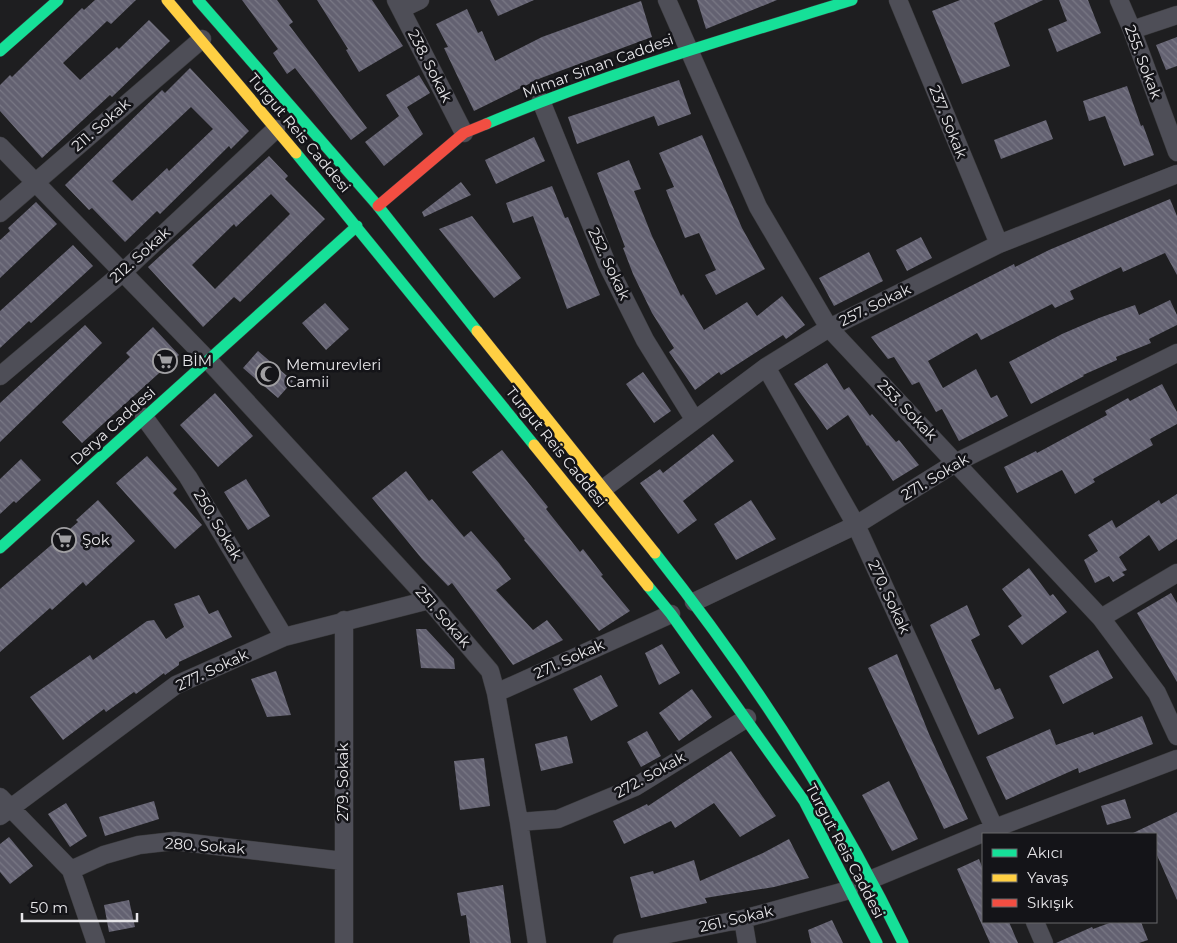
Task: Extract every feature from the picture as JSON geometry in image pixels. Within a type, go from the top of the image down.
[{"type":"main road","points":[[0,51],[58,0]]},
{"type":"main road","name":"Turgut Reis Caddesi","points":[[167,0],[202,39],[357,226],[671,614],[747,718],[804,801],[878,943]]},
{"type":"main road","name":"Turgut Reis Caddesi","points":[[198,0],[378,206],[694,602],[788,740],[872,879],[903,943]]},
{"type":"main road","name":"Mimar Sinan Caddesi","points":[[378,206],[464,133],[541,101],[689,50],[852,0]]},
{"type":"main road","name":"Derya Caddesi","points":[[0,548],[357,226]]},
{"type":"street","points":[[398,4],[420,0]]},
{"type":"street","name":"253. Sokak","points":[[666,0],[758,206],[829,328],[957,462],[1101,618],[1157,693],[1177,736]]},
{"type":"street","name":"237. Sokak","points":[[898,0],[999,244]]},
{"type":"street","name":"255. Sokak","points":[[1119,0],[1177,152]]},
{"type":"street","name":"238. Sokak","points":[[398,4],[464,133]]},
{"type":"street","points":[[1132,30],[1177,15]]},
{"type":"street","name":"211. Sokak","points":[[0,212],[202,39]]},
{"type":"street","name":"252. Sokak","points":[[541,101],[606,264],[645,340],[694,419]]},
{"type":"street","name":"212. Sokak","points":[[0,376],[122,273],[276,129]]},
{"type":"street","name":"251. Sokak","points":[[0,146],[208,360],[429,600],[490,671],[496,693],[519,822],[537,943]]},
{"type":"street","name":"257. Sokak","points":[[602,489],[766,367],[829,328],[999,244],[1177,174]]},
{"type":"street","name":"271. Sokak","points":[[694,602],[856,525],[957,462],[1177,353]]},
{"type":"street","name":"270. Sokak","points":[[766,367],[856,525],[996,831]]},
{"type":"street","name":"250. Sokak","points":[[144,417],[188,477],[284,637]]},
{"type":"street","points":[[1101,618],[1177,572]]},
{"type":"street","name":"277. Sokak","points":[[3,808],[176,684],[284,637],[344,620],[429,600]]},
{"type":"street","name":"271. Sokak","points":[[496,693],[671,614]]},
{"type":"street","name":"279. Sokak","points":[[344,620],[344,943]]},
{"type":"street","name":"272. Sokak","points":[[519,822],[558,819],[635,787],[747,718]]},
{"type":"street","points":[[996,831],[1177,759]]},
{"type":"street","points":[[3,808],[71,870],[96,943]]},
{"type":"street","points":[[872,879],[982,836]]},
{"type":"street","name":"280. Sokak","points":[[71,870],[104,855],[139,845],[174,841],[343,860]]},
{"type":"street","name":"261. Sokak","points":[[622,943],[743,919],[849,890]]},
{"type":"street","points":[[743,919],[747,943]]},
{"type":"street","points":[[1034,923],[1044,943]]},
{"type":"building","points":[[95,0],[136,0],[111,24],[107,21],[63,63],[80,80],[117,47],[119,49],[149,20],[170,41],[112,97],[110,95],[42,158],[0,111],[0,85],[10,75],[12,77],[82,8],[84,10]]},
{"type":"building","points":[[242,0],[277,0],[293,22],[289,25],[367,128],[351,140],[295,68],[287,74],[273,53],[278,49]]},
{"type":"building","points":[[317,0],[372,0],[403,46],[359,72],[346,50],[348,49]]},
{"type":"building","points":[[490,0],[534,0],[498,16]]},
{"type":"building","points":[[697,0],[777,0],[706,29]]},
{"type":"building","points":[[960,0],[1043,0],[994,23],[1010,66],[962,84],[932,11]]},
{"type":"building","points":[[1059,0],[1088,0],[1101,33],[1057,52],[1048,29],[1067,21]]},
{"type":"building","points":[[641,1],[652,37],[541,78],[474,111],[444,48],[448,47],[436,24],[467,9],[478,33],[482,31],[495,61],[542,37]]},
{"type":"building","points":[[1177,37],[1177,66],[1166,70],[1156,45]]},
{"type":"building","points":[[190,68],[249,131],[231,149],[229,146],[160,214],[157,211],[125,242],[92,208],[89,210],[65,185],[162,90],[165,93]],"holes":[[[191,107],[213,129],[169,171],[167,168],[132,201],[112,181]]]},
{"type":"building","points":[[419,75],[430,93],[407,107],[423,134],[384,166],[365,142],[399,116],[386,95]]},
{"type":"building","points":[[679,80],[691,114],[658,126],[654,116],[577,144],[568,117]]},
{"type":"building","points":[[1127,86],[1141,126],[1143,125],[1154,155],[1124,166],[1105,116],[1089,121],[1083,101]]},
{"type":"building","points":[[1046,120],[1053,139],[1001,159],[994,140]]},
{"type":"building","points":[[702,135],[742,228],[765,269],[716,295],[705,275],[716,270],[699,233],[685,238],[666,190],[674,187],[659,153]]},
{"type":"building","points":[[534,137],[545,161],[496,184],[485,160]]},
{"type":"building","points":[[269,156],[288,176],[285,179],[325,219],[240,302],[234,297],[203,327],[148,267]],"holes":[[[271,194],[290,214],[215,289],[192,265],[234,224],[236,227]]]},
{"type":"building","points":[[629,160],[641,189],[634,191],[652,236],[681,296],[683,294],[704,330],[747,302],[757,316],[782,296],[805,325],[786,339],[783,335],[721,375],[719,372],[695,390],[669,352],[674,348],[652,313],[633,274],[623,248],[625,247],[597,173]]},
{"type":"building","points":[[461,182],[471,195],[424,217],[422,212]]},
{"type":"building","points":[[552,186],[565,218],[568,217],[600,295],[567,309],[533,216],[513,223],[506,203]]},
{"type":"building","points":[[1170,199],[1177,216],[1177,275],[1165,253],[1123,272],[1121,267],[1070,291],[1074,299],[1055,308],[1052,304],[981,340],[977,333],[928,361],[943,388],[976,369],[991,398],[997,395],[1008,416],[959,441],[942,409],[936,412],[919,382],[912,385],[894,357],[888,359],[871,337],[1014,264],[1015,267],[1049,250]]},
{"type":"building","points":[[36,202],[57,224],[0,278],[0,240],[10,231],[8,228]]},
{"type":"building","points":[[472,216],[521,278],[494,298],[439,229]]},
{"type":"building","points":[[921,237],[932,258],[907,271],[896,250]]},
{"type":"building","points":[[73,245],[93,266],[31,323],[29,321],[0,348],[0,311]]},
{"type":"building","points":[[869,252],[883,281],[834,306],[819,278]]},
{"type":"building","points":[[1170,300],[1177,315],[1177,325],[1149,339],[1151,343],[1116,357],[1117,360],[1083,375],[1031,404],[1009,362],[1062,334],[1099,318],[1135,305],[1139,315]]},
{"type":"building","points":[[325,303],[349,329],[326,350],[302,323]]},
{"type":"building","points":[[85,325],[102,343],[0,442],[0,403]]},
{"type":"building","points":[[153,327],[179,355],[82,443],[62,422],[130,357],[126,353]]},
{"type":"building","name":"Memurevleri Camii","points":[[258,351],[293,381],[278,398],[243,368]]},
{"type":"building","points":[[827,363],[844,390],[849,387],[870,416],[872,414],[896,442],[899,440],[919,465],[893,481],[867,446],[848,415],[827,430],[794,384]]},
{"type":"building","points":[[643,372],[671,411],[654,423],[626,384]]},
{"type":"building","points":[[1162,384],[1177,412],[1177,424],[1150,439],[1153,445],[1093,479],[1095,482],[1075,494],[1062,470],[1017,493],[1004,467],[1036,451],[1037,453],[1107,415],[1105,411],[1128,398],[1130,401]]},
{"type":"building","points":[[215,393],[253,436],[218,467],[180,425]]},
{"type":"building","points":[[713,434],[734,461],[683,501],[697,520],[678,534],[640,483],[660,469],[663,473]]},
{"type":"building","points":[[502,450],[548,507],[546,509],[580,552],[583,549],[603,575],[601,576],[630,611],[599,631],[524,540],[472,472]]},
{"type":"building","points":[[147,456],[177,489],[173,493],[202,525],[175,549],[116,483]]},
{"type":"building","points":[[21,459],[41,480],[16,503],[14,501],[0,514],[0,479]]},
{"type":"building","points":[[406,471],[429,501],[432,499],[464,537],[471,531],[499,563],[511,579],[496,590],[533,630],[547,620],[563,640],[513,665],[452,583],[448,586],[422,559],[372,498]]},
{"type":"building","points":[[246,479],[270,516],[248,530],[224,492]]},
{"type":"building","points":[[1177,494],[1177,539],[1159,551],[1149,535],[1119,557],[1127,570],[1122,572],[1125,575],[1113,582],[1109,576],[1095,583],[1084,560],[1098,551],[1088,535],[1112,520],[1116,528],[1159,500],[1161,504]]},
{"type":"building","points":[[98,500],[135,541],[86,586],[83,582],[0,652],[0,589],[78,522],[76,520]]},
{"type":"building","points":[[751,500],[776,539],[736,560],[714,524]]},
{"type":"building","points":[[1029,568],[1050,596],[1053,594],[1067,612],[1022,645],[1008,626],[1022,616],[1002,589]]},
{"type":"building","points":[[1171,593],[1177,603],[1177,682],[1137,613]]},
{"type":"building","points":[[199,595],[209,614],[218,610],[232,637],[179,662],[179,665],[165,675],[164,673],[136,694],[134,692],[106,712],[104,709],[63,740],[30,697],[90,655],[93,660],[147,621],[154,620],[166,639],[184,627],[174,604]]},
{"type":"building","points":[[967,605],[980,635],[971,640],[995,690],[1000,688],[1014,718],[978,735],[930,625]]},
{"type":"building","points":[[416,629],[426,629],[454,659],[455,669],[421,668]]},
{"type":"building","points":[[662,644],[680,673],[659,685],[645,653]]},
{"type":"building","points":[[1098,650],[1113,678],[1063,704],[1049,676]]},
{"type":"building","points":[[897,654],[929,734],[968,819],[944,829],[868,668]]},
{"type":"building","points":[[276,671],[291,715],[267,717],[251,679]]},
{"type":"building","points":[[601,675],[618,706],[591,721],[573,689]]},
{"type":"building","points":[[692,689],[712,717],[679,741],[659,713]]},
{"type":"building","points":[[1142,716],[1153,744],[1079,773],[1078,768],[1006,800],[986,757],[1050,729],[1056,745],[1093,732],[1094,735]]},
{"type":"building","points":[[647,731],[661,756],[641,767],[627,742]]},
{"type":"building","points":[[567,736],[573,763],[541,771],[535,744]]},
{"type":"building","points":[[731,751],[776,816],[740,837],[714,803],[675,828],[671,821],[624,844],[613,821],[647,804],[648,806]]},
{"type":"building","points":[[484,758],[490,806],[460,810],[454,761]]},
{"type":"building","points":[[889,781],[918,839],[892,851],[862,795]]},
{"type":"building","points":[[1125,799],[1131,818],[1107,825],[1101,806]]},
{"type":"building","points":[[154,801],[159,819],[105,836],[99,817]]},
{"type":"building","points":[[66,803],[87,836],[70,847],[48,814]]},
{"type":"building","points":[[1177,812],[1177,900],[1157,855],[1157,833],[1133,833]]},
{"type":"building","points":[[9,837],[33,866],[10,884],[0,872],[0,844]]},
{"type":"building","points":[[789,839],[809,878],[774,887],[705,898],[707,903],[641,918],[630,877],[653,871],[654,874],[694,860],[700,881],[763,853]]},
{"type":"building","points":[[979,859],[982,866],[982,923],[1009,923],[1018,943],[990,943],[957,869]]},
{"type":"building","points":[[503,885],[511,943],[470,943],[466,915],[461,916],[457,893]]},
{"type":"building","points":[[129,900],[135,927],[109,932],[104,905]]},
{"type":"building","points":[[832,920],[843,943],[811,943],[808,930]]},
{"type":"building","points":[[1109,923],[1141,923],[1148,940],[1139,943],[1056,943],[1092,927],[1093,929]]},
{"type":"traffic: fast","points":[[0,51],[58,0]]},
{"type":"traffic: fast","points":[[198,0],[378,206],[477,331]]},
{"type":"traffic: fast","points":[[486,124],[622,73],[852,0]]},
{"type":"traffic: fast","points":[[296,153],[534,445]]},
{"type":"traffic: fast","points":[[0,548],[357,226]]},
{"type":"traffic: fast","points":[[655,553],[724,645],[789,741],[849,841],[903,943]]},
{"type":"traffic: fast","points":[[648,586],[671,614],[804,801],[877,943]]},
{"type":"traffic: slow","points":[[167,0],[296,153]]},
{"type":"traffic: slow","points":[[477,331],[655,553]]},
{"type":"traffic: slow","points":[[534,445],[648,586]]},
{"type":"traffic: jam","points":[[378,206],[464,133],[486,124]]},
{"type":"place","name":"BİM","points":[[165,361]]},
{"type":"place","name":"Memurevleri Camii","points":[[268,374]]},
{"type":"place","name":"Şok","points":[[64,540]]}]
